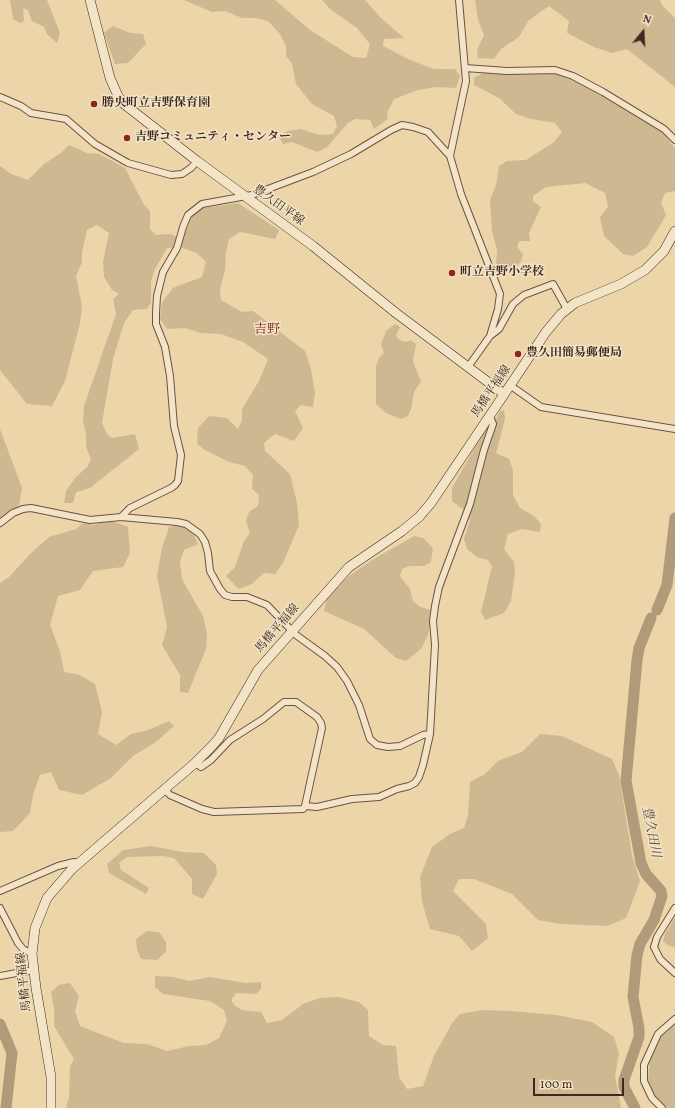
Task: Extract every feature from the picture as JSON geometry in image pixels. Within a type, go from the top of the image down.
[{"type":"main road","name":"豊久田平線","points":[[90,0],[110,78],[118,96],[135,114],[317,249],[396,313],[504,394]]},
{"type":"main road","name":"馬橋平福線","points":[[51,1108],[51,1077],[33,970],[32,954],[35,928],[44,904],[56,885],[79,863],[195,764],[219,738],[255,675],[291,631],[349,567],[419,517],[447,482],[504,394],[511,386],[553,323],[575,303],[621,284],[645,270],[661,255],[674,234]]},
{"type":"street","points":[[459,0],[460,28],[465,68],[464,90],[457,115],[450,156],[461,194],[500,294],[498,310],[490,336]]},
{"type":"street","points":[[465,68],[507,71],[545,69],[561,72],[603,92],[664,129],[675,140]]},
{"type":"street","points":[[0,97],[21,106],[31,113],[66,119],[95,144],[128,163],[171,175],[182,174],[191,168],[197,161]]},
{"type":"street","points":[[121,517],[130,508],[175,485],[180,466],[180,449],[174,426],[170,376],[165,347],[156,324],[157,296],[163,272],[177,248],[183,227],[192,212],[202,204],[244,196],[319,169],[351,154],[391,130],[402,126],[413,127],[428,132],[450,156]]},
{"type":"street","points":[[468,367],[490,336],[499,329],[513,304],[524,295],[553,284],[567,309]]},
{"type":"street","points":[[511,386],[541,407],[675,429]]},
{"type":"street","points":[[305,806],[317,807],[352,799],[379,797],[390,791],[415,783],[423,764],[430,734],[435,645],[433,621],[435,606],[439,587],[470,504],[484,450],[493,424],[490,416]]},
{"type":"street","points":[[0,523],[13,513],[31,508],[90,520],[121,517],[177,522],[192,527],[200,534],[205,542],[210,571],[225,595],[232,597],[247,596],[260,600],[267,605],[291,631],[325,656],[337,667],[347,681],[359,705],[370,740],[377,745],[388,747],[400,746],[430,734]]},
{"type":"street","points":[[165,790],[170,795],[202,809],[214,812],[266,810],[296,811],[303,809],[305,806],[322,728],[317,717],[296,702],[284,702],[263,719],[230,740],[211,760],[201,767],[195,764]]},
{"type":"street","points":[[0,891],[58,866],[74,862],[79,863]]},
{"type":"street","points":[[0,908],[18,943],[23,949],[32,954]]},
{"type":"street","points":[[675,908],[657,937],[654,947],[660,959],[675,973]]},
{"type":"street","points":[[0,976],[33,970]]},
{"type":"street","points":[[662,1108],[652,1098],[644,1081],[644,1065],[658,1034],[675,1019]]},
{"type":"shaded area","points":[[10,0],[47,0],[60,33],[57,43],[47,34],[44,27],[32,21],[28,10],[23,8],[24,21],[20,23],[13,19]]},
{"type":"shaded area","points":[[184,0],[275,0],[310,30],[353,57],[366,58],[370,44],[357,28],[331,10],[322,0],[365,0],[381,18],[404,38],[384,39],[383,46],[408,59],[434,69],[455,69],[460,76],[456,88],[436,87],[418,90],[394,99],[387,113],[388,119],[374,129],[370,120],[355,119],[348,123],[327,147],[317,152],[292,142],[283,144],[279,136],[287,131],[300,129],[320,135],[333,134],[337,126],[334,116],[312,104],[296,84],[292,64],[286,56],[286,46],[280,34],[268,21],[255,18],[242,18],[225,11],[212,12]]},
{"type":"shaded area","points":[[475,0],[660,0],[662,5],[675,18],[675,87],[627,49],[612,53],[594,47],[567,33],[569,21],[549,6],[529,20],[519,37],[501,49],[494,59],[478,58],[477,50],[484,35],[478,20]]},
{"type":"shaded area","points":[[113,26],[130,33],[143,34],[146,44],[128,63],[115,64],[104,33]]},
{"type":"shaded area","points":[[484,72],[555,74],[580,83],[664,134],[675,148],[675,191],[665,193],[661,203],[666,215],[647,247],[633,256],[623,254],[604,236],[600,217],[608,207],[605,193],[585,183],[546,187],[533,196],[533,201],[541,207],[529,233],[530,241],[519,241],[517,247],[523,254],[521,261],[515,269],[499,269],[496,263],[497,250],[492,231],[490,200],[496,185],[499,166],[507,161],[526,160],[554,142],[562,132],[555,123],[531,119],[516,114],[499,98],[474,85],[474,78]]},
{"type":"shaded area","points":[[69,145],[87,153],[99,154],[125,168],[144,205],[150,211],[150,229],[156,235],[170,234],[182,239],[192,217],[203,208],[238,203],[279,230],[275,239],[240,232],[229,239],[226,252],[225,270],[220,289],[221,300],[242,312],[253,311],[305,351],[311,369],[315,393],[313,407],[301,405],[295,411],[303,428],[294,441],[275,434],[264,443],[265,451],[290,474],[297,503],[299,525],[283,563],[275,574],[264,573],[252,584],[239,589],[226,576],[235,567],[244,541],[250,533],[246,521],[249,512],[258,506],[259,495],[252,489],[253,475],[245,466],[229,462],[205,450],[197,444],[198,428],[209,416],[227,418],[238,429],[242,420],[242,409],[259,381],[268,359],[243,342],[221,334],[201,333],[185,328],[167,329],[160,319],[162,302],[173,288],[202,277],[206,262],[197,253],[180,247],[167,248],[155,269],[151,281],[151,302],[147,309],[133,310],[124,323],[113,359],[102,423],[107,434],[112,438],[135,434],[139,449],[90,488],[76,492],[73,503],[64,503],[66,491],[76,477],[88,466],[91,459],[86,447],[86,434],[83,422],[84,406],[116,314],[113,299],[119,294],[112,290],[104,277],[103,262],[109,233],[97,225],[87,230],[82,252],[82,262],[76,276],[82,306],[80,323],[65,381],[52,406],[27,404],[0,370],[0,166],[11,174],[28,180],[44,164],[61,153]]},
{"type":"shaded area","points":[[395,324],[400,327],[396,335],[399,340],[405,342],[411,340],[416,344],[413,360],[421,381],[414,392],[411,409],[408,416],[401,419],[386,413],[376,404],[376,366],[379,358],[384,353],[381,344],[386,331]]},
{"type":"shaded area","points":[[504,410],[505,419],[496,453],[509,459],[513,470],[513,495],[520,508],[534,516],[541,524],[540,532],[522,529],[508,534],[504,549],[514,562],[515,572],[511,601],[504,613],[485,620],[481,612],[492,566],[488,560],[477,557],[467,549],[464,539],[470,520],[464,510],[452,501],[452,488],[484,431],[494,424],[500,411]]},
{"type":"shaded area","points":[[0,429],[22,488],[19,505],[0,520]]},
{"type":"shaded area","points":[[102,522],[115,522],[128,527],[130,553],[123,567],[93,571],[80,590],[58,596],[50,625],[60,651],[64,672],[80,675],[95,684],[102,712],[98,734],[116,745],[131,734],[148,730],[169,721],[174,726],[156,742],[133,756],[111,778],[82,795],[59,790],[51,772],[40,775],[33,795],[30,813],[13,831],[0,832],[0,583],[9,577],[30,554],[49,537],[76,529],[83,523],[94,525]]},
{"type":"shaded area","points":[[180,525],[193,532],[198,544],[184,550],[180,562],[182,579],[203,616],[207,634],[206,649],[188,693],[180,692],[180,675],[162,645],[167,627],[157,576],[162,548],[169,527]]},
{"type":"shaded area","points":[[414,536],[423,538],[433,548],[431,562],[424,566],[410,566],[402,569],[400,576],[410,589],[413,601],[420,607],[432,610],[428,635],[421,649],[406,661],[396,658],[364,629],[324,611],[327,598],[350,575]]},
{"type":"shaded area","points":[[540,734],[562,736],[612,759],[619,775],[632,855],[640,881],[626,918],[608,926],[560,924],[538,920],[512,894],[474,879],[459,879],[453,891],[486,924],[488,938],[472,951],[459,936],[430,929],[422,902],[420,877],[432,847],[450,834],[464,828],[468,815],[470,782],[485,774],[498,761],[522,752]]},
{"type":"shaded area","points":[[151,846],[183,852],[204,853],[216,865],[217,874],[203,899],[192,894],[192,879],[174,858],[163,856],[127,857],[119,863],[121,870],[149,888],[146,894],[109,873],[107,864],[123,850]]},
{"type":"shaded area","points":[[675,917],[675,947],[667,945],[663,941],[665,934]]},
{"type":"shaded area","points":[[147,931],[159,932],[166,942],[166,952],[157,960],[141,959],[137,950],[136,939]]},
{"type":"shaded area","points":[[155,976],[173,977],[189,981],[210,977],[245,983],[261,982],[261,989],[256,994],[236,993],[231,1000],[235,1006],[242,1010],[261,1012],[267,1023],[282,1020],[303,1004],[320,998],[339,997],[359,1002],[368,1010],[369,1036],[383,1045],[396,1046],[399,1077],[407,1089],[423,1086],[434,1056],[452,1023],[460,1014],[482,1010],[510,1011],[557,1015],[592,1022],[614,1037],[619,1053],[615,1076],[621,1108],[66,1108],[69,1097],[70,1066],[74,1059],[54,1026],[54,1009],[51,992],[59,985],[70,983],[79,996],[75,1011],[80,1026],[124,1043],[147,1044],[167,1051],[189,1046],[206,1045],[219,1038],[227,1021],[224,1010],[210,1001],[163,994],[155,987]]},
{"type":"shaded area","points":[[675,1023],[675,1108],[667,1108],[653,1094],[648,1079],[650,1059],[661,1037]]},
{"type":"waterway","name":"豊久田川","points":[[657,610],[667,585],[675,518]]},
{"type":"waterway","name":"豊久田川","points":[[635,1108],[624,1087],[624,1080],[639,1037],[639,1028],[633,997],[637,955],[640,944],[654,920],[662,896],[661,891],[646,874],[641,863],[626,781],[637,660],[639,648],[651,618]]},
{"type":"waterway","points":[[0,1024],[12,1053],[6,1108]]},
{"type":"place","name":"勝央町立吉野保育園","points":[[94,104]]},
{"type":"place","name":"吉野コミュニティ・センター","points":[[127,138]]},
{"type":"place","name":"町立吉野小学校","points":[[452,273]]},
{"type":"place","name":"豊久田簡易郵便局","points":[[518,354]]},
{"type":"district","name":"吉野","points":[[267,331]]}]
